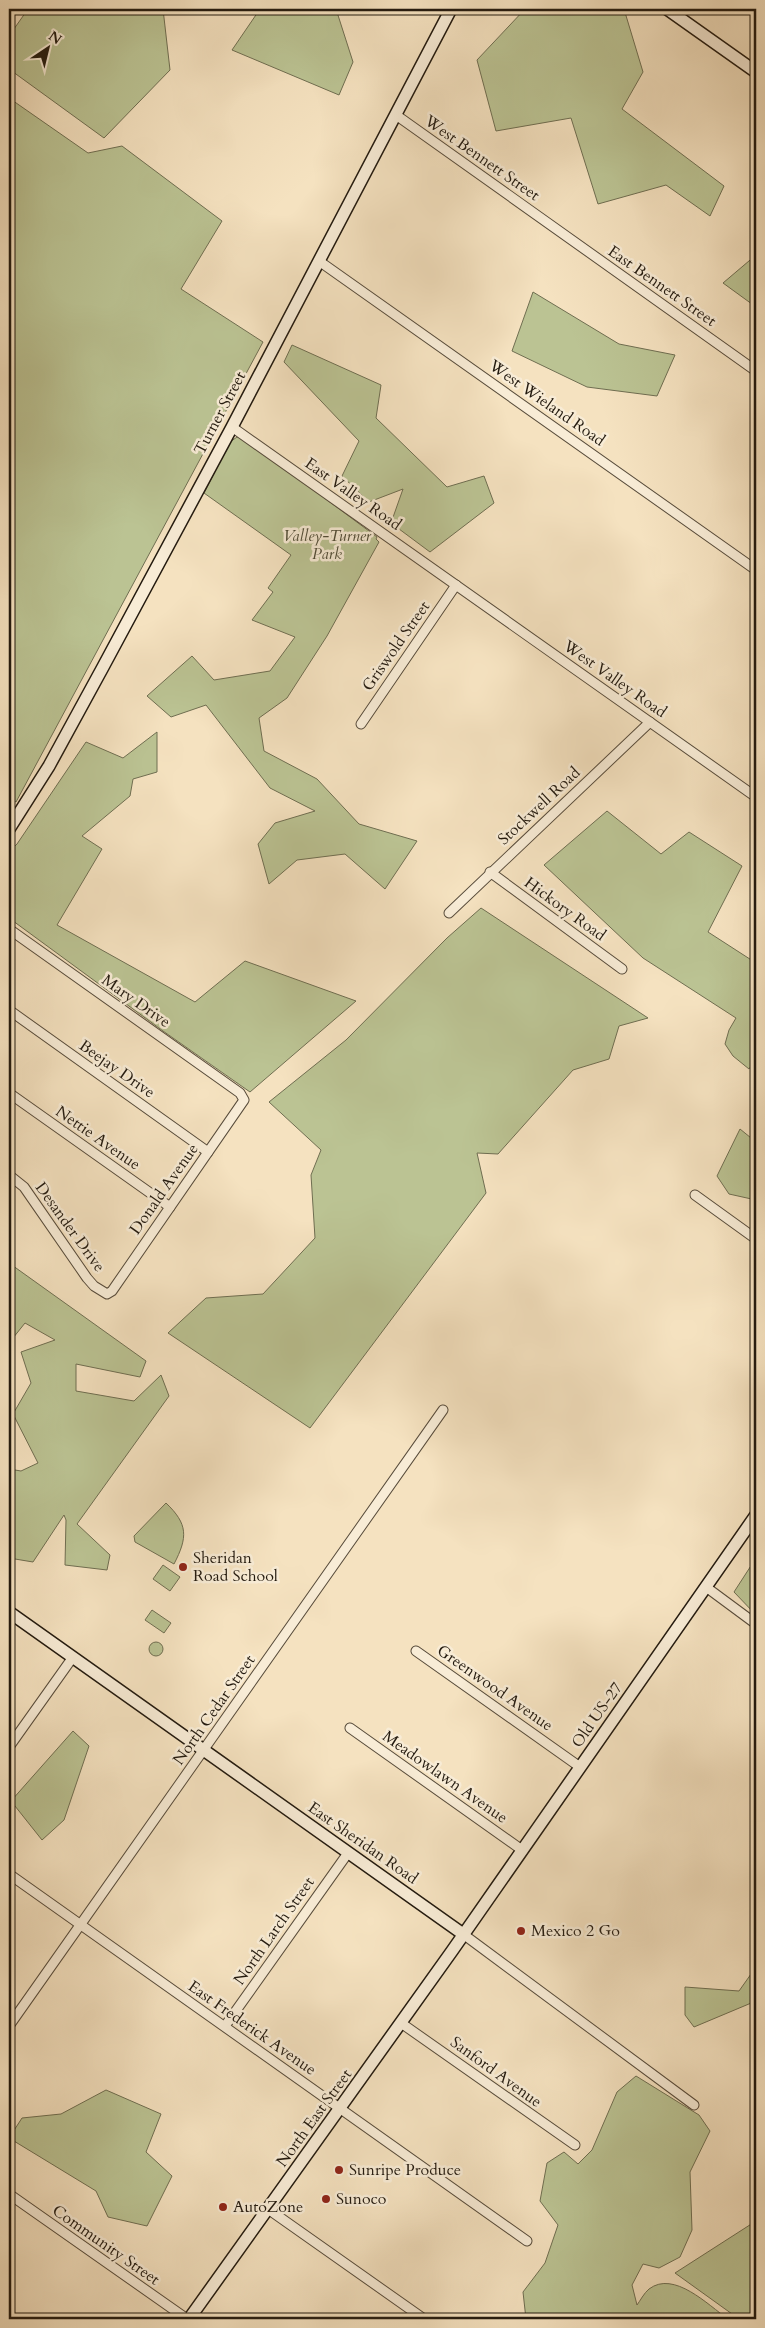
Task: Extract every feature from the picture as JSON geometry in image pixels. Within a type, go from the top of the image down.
[{"type":"street","name":"Turner Street","points":[[9,829],[53,758],[232,427],[451,9]]},
{"type":"street","points":[[667,9],[756,72]]},
{"type":"street","name":"West Bennett Street","points":[[396,115],[551,226]]},
{"type":"street","name":"East Bennett Street","points":[[551,226],[756,371]]},
{"type":"street","name":"West Wieland Road","points":[[319,261],[756,570]]},
{"type":"street","name":"East Valley Road","points":[[232,427],[456,585]]},
{"type":"street","name":"West Valley Road","points":[[456,585],[756,797]]},
{"type":"street","name":"Griswold Street","points":[[361,724],[456,585]]},
{"type":"street","name":"Stockwell Road","points":[[449,913],[650,722]]},
{"type":"street","name":"Hickory Road","points":[[490,872],[622,969]]},
{"type":"street","name":"Mary Drive","points":[[9,929],[240,1093],[244,1100]]},
{"type":"street","name":"Beejay Drive","points":[[9,1010],[208,1152]]},
{"type":"street","name":"Nettie Avenue","points":[[9,1093],[170,1207]]},
{"type":"street","name":"Donald Avenue","points":[[107,1294],[112,1291],[244,1100]]},
{"type":"street","name":"Desander Drive","points":[[9,1176],[24,1187],[90,1282],[107,1294]]},
{"type":"street","points":[[695,1195],[756,1239]]},
{"type":"street","name":"North Cedar Street","points":[[9,2026],[443,1410]]},
{"type":"street","name":"Old US-27","points":[[462,1934],[756,1515]]},
{"type":"street","points":[[706,1587],[756,1624]]},
{"type":"street","name":"East Sheridan Road","points":[[9,1612],[462,1934],[694,2105]]},
{"type":"street","name":"Greenwood Avenue","points":[[416,1651],[580,1767]]},
{"type":"street","points":[[9,1748],[72,1657]]},
{"type":"street","name":"Meadowlawn Avenue","points":[[350,1728],[522,1850]]},
{"type":"street","name":"North Larch Street","points":[[225,2026],[348,1853]]},
{"type":"street","points":[[756,1855],[756,1864]]},
{"type":"street","name":"East Frederick Avenue","points":[[9,1874],[527,2240]]},
{"type":"street","name":"North East Street","points":[[188,2319],[401,2023],[462,1934]]},
{"type":"street","name":"Sanford Avenue","points":[[401,2023],[575,2145]]},
{"type":"street","name":"Community Street","points":[[9,2194],[188,2319]]},
{"type":"street","points":[[268,2209],[424,2319]]},
{"type":"green space","points":[[28,9],[163,9],[170,70],[104,138],[9,69],[9,36]]},
{"type":"green space","points":[[260,9],[336,9],[353,62],[339,95],[232,50]]},
{"type":"green space","points":[[525,9],[624,9],[643,72],[622,109],[724,186],[710,216],[666,185],[598,204],[571,118],[496,131],[477,60]]},
{"type":"green space","points":[[9,98],[88,153],[122,146],[222,221],[181,289],[263,342],[16,802],[9,797]]},
{"type":"green space","points":[[756,255],[756,307],[723,283]]},
{"type":"green space","points":[[533,292],[619,344],[675,355],[657,396],[587,387],[512,351]]},
{"type":"green space","points":[[292,345],[381,385],[376,418],[447,487],[484,476],[494,503],[430,552],[391,523],[403,489],[369,502],[342,476],[359,441],[284,362]]},
{"type":"green space","name":"Valley-Turner Park","points":[[237,437],[245,439],[377,537],[376,539],[379,542],[327,636],[287,698],[259,718],[264,751],[317,779],[359,824],[417,841],[385,889],[345,854],[297,860],[269,884],[258,844],[275,823],[315,811],[270,788],[206,705],[171,717],[147,696],[192,656],[214,680],[270,671],[295,637],[252,620],[273,592],[268,588],[291,555],[204,493],[230,442]]},
{"type":"green space","points":[[157,732],[157,772],[133,779],[130,796],[82,836],[102,849],[57,925],[195,1002],[245,961],[356,1001],[250,1092],[9,918],[9,852],[17,844],[86,742],[123,758]]},
{"type":"green space","points":[[607,811],[661,854],[689,832],[742,866],[708,932],[756,963],[756,1058],[749,1069],[733,1056],[725,1044],[729,1030],[736,1018],[643,958],[544,865]]},
{"type":"green space","points":[[481,908],[648,1018],[619,1026],[609,1059],[573,1070],[498,1154],[477,1153],[486,1193],[310,1428],[168,1333],[206,1298],[263,1294],[315,1238],[311,1175],[321,1150],[269,1102],[346,1040],[447,938]]},
{"type":"green space","points":[[740,1129],[756,1142],[756,1200],[729,1194],[717,1176]]},
{"type":"green space","points":[[9,1263],[146,1361],[140,1377],[76,1364],[76,1391],[134,1401],[161,1375],[169,1396],[77,1524],[110,1555],[107,1570],[65,1565],[66,1520],[64,1515],[33,1562],[9,1558],[9,1469],[21,1471],[38,1463],[13,1414],[31,1383],[21,1352],[55,1340],[25,1323],[9,1343]]},
{"type":"green space","points":[[166,1503],[182,1524],[184,1531],[182,1546],[174,1564],[135,1542],[134,1536]]},
{"type":"green space","points":[[756,1558],[756,1615],[734,1592]]},
{"type":"green space","points":[[163,1565],[180,1577],[170,1591],[153,1579]]},
{"type":"green space","points":[[152,1610],[171,1623],[164,1633],[145,1620]]},
{"type":"green space","points":[[153,1642],[159,1642],[163,1649],[159,1656],[153,1656],[149,1652],[149,1646]]},
{"type":"green space","points":[[73,1731],[89,1746],[64,1820],[42,1840],[11,1801]]},
{"type":"green space","points":[[756,1967],[756,2001],[694,2027],[685,2015],[685,1987],[739,1991]]},
{"type":"green space","points":[[636,2076],[699,2115],[710,2131],[690,2172],[692,2230],[680,2257],[659,2268],[643,2264],[632,2285],[637,2305],[649,2289],[659,2284],[669,2284],[680,2286],[701,2298],[728,2319],[526,2319],[523,2292],[545,2263],[558,2225],[540,2201],[547,2163],[564,2152],[578,2164],[592,2150],[617,2092]]},
{"type":"green space","points":[[106,2090],[161,2114],[146,2152],[172,2176],[147,2226],[108,2217],[96,2191],[9,2138],[22,2118],[61,2114]]},
{"type":"green space","points":[[756,2221],[756,2319],[739,2319],[675,2273]]},
{"type":"waterway","points":[[9,13],[12,9]]},
{"type":"place","name":"Sheridan Road School","points":[[183,1567]]},
{"type":"place","name":"Mexico 2 Go","points":[[521,1931]]},
{"type":"place","name":"Sunripe Produce","points":[[339,2170]]},
{"type":"place","name":"Sunoco","points":[[326,2199]]},
{"type":"place","name":"AutoZone","points":[[223,2207]]}]
